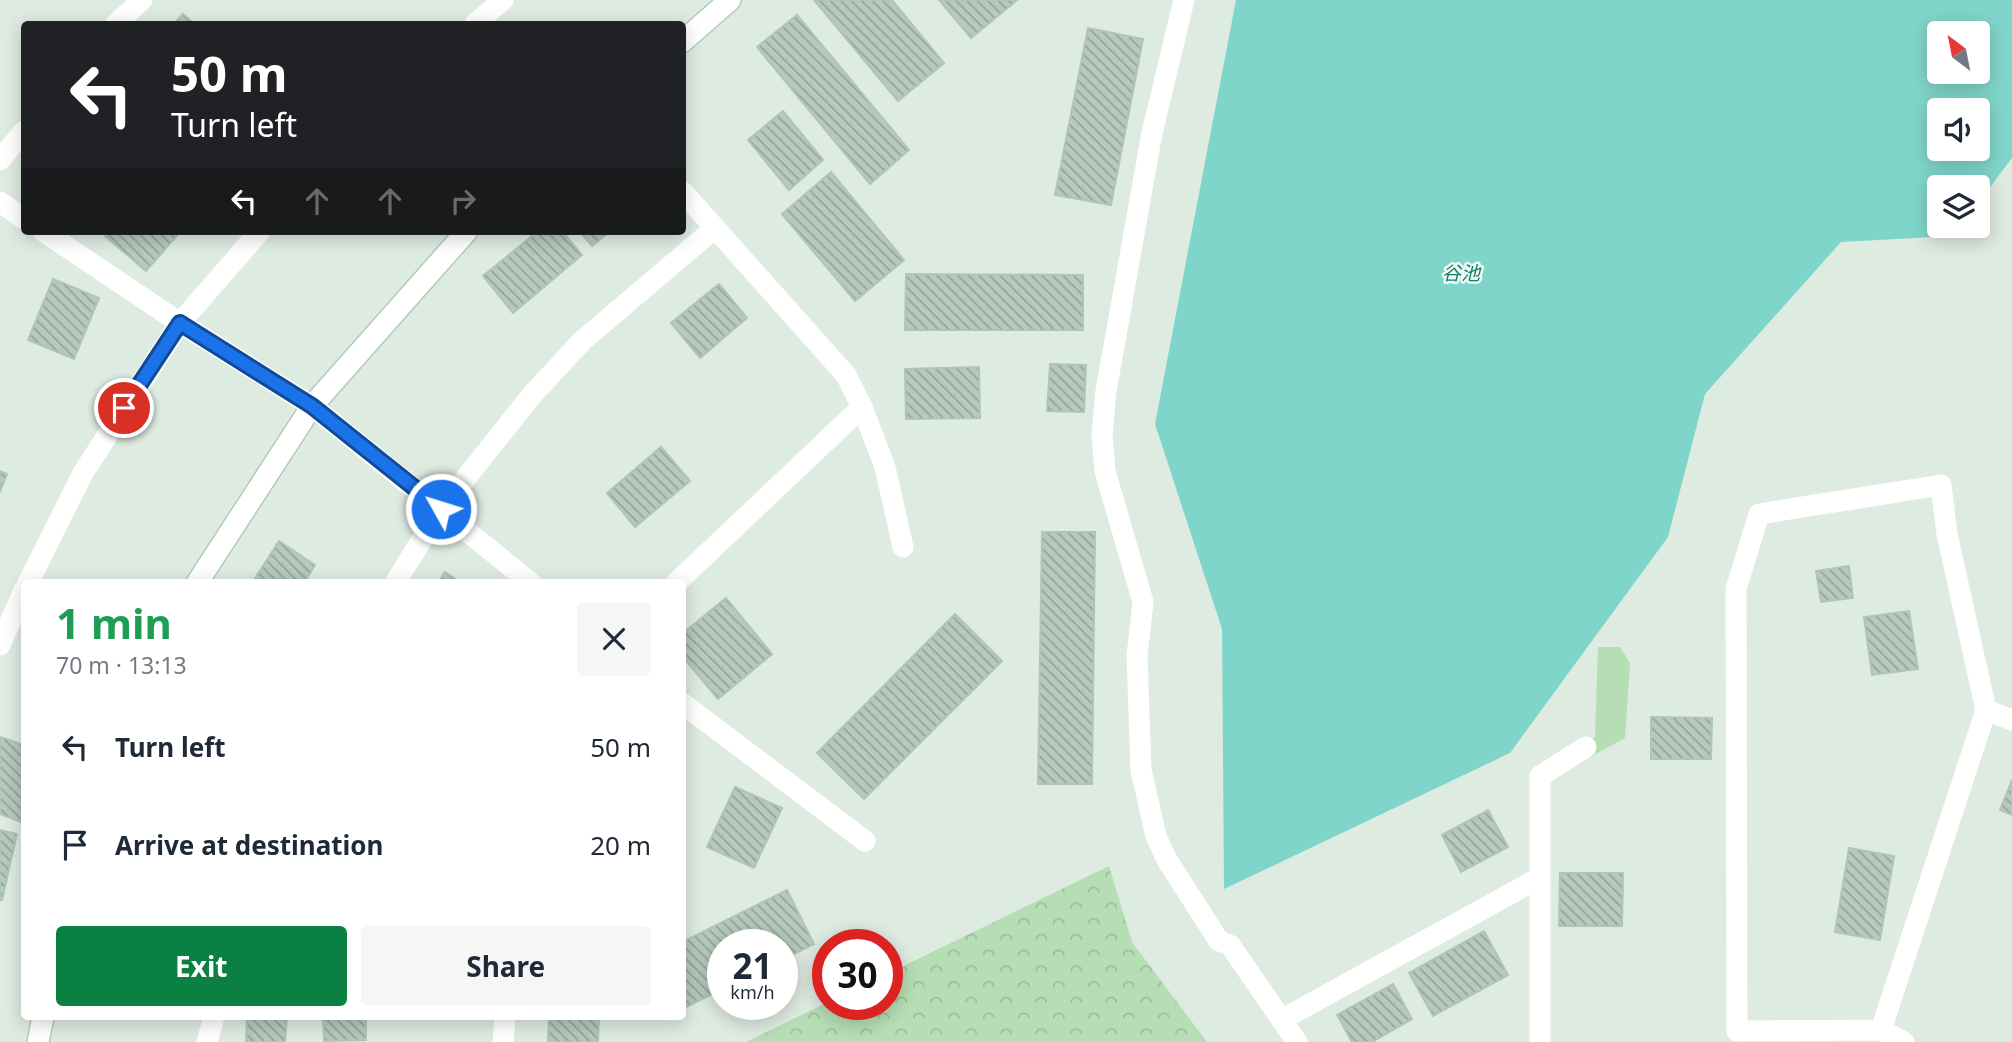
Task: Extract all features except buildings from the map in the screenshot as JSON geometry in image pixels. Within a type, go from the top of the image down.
[{"type":"street","points":[[119,21],[142,0]]},
{"type":"street","points":[[478,21],[503,0]]},
{"type":"street","points":[[686,38],[730,0]]},
{"type":"street","points":[[1184,0],[1152,133],[1109,377],[1102,434],[1105,471],[1143,602],[1137,656],[1142,771],[1156,836],[1167,859],[1219,941],[1230,946],[1297,1042]]},
{"type":"street","points":[[0,160],[21,135]]},
{"type":"street","points":[[686,195],[846,375],[862,407],[885,467],[903,547]]},
{"type":"street","points":[[0,202],[21,217]]},
{"type":"street","points":[[397,579],[441,509],[532,395],[582,341],[715,228]]},
{"type":"street","points":[[49,235],[180,323],[312,406],[526,579]]},
{"type":"street","points":[[30,579],[83,473],[180,323],[257,235]]},
{"type":"street","points":[[200,579],[312,406],[463,235]]},
{"type":"street","points":[[680,579],[862,407]]},
{"type":"street","points":[[1881,1030],[1986,710],[1947,534],[1941,485],[1759,513],[1736,589],[1737,1031],[1881,1030],[1904,1042]]},
{"type":"street","points":[[0,645],[21,597]]},
{"type":"street","points":[[686,706],[865,841]]},
{"type":"street","points":[[1986,710],[2012,720]]},
{"type":"street","points":[[1540,1042],[1540,776],[1586,747]]},
{"type":"street","points":[[1281,1020],[1539,878]]},
{"type":"street","points":[[38,1042],[42,1020]]},
{"type":"street","points":[[207,1042],[213,1020]]},
{"type":"street","points":[[503,1042],[505,1020]]},
{"type":"green space","points":[[1598,647],[1620,647],[1630,663],[1625,738],[1592,756],[1587,743],[1595,737]]},
{"type":"green space","points":[[1109,866],[1132,942],[1207,1042],[746,1042],[791,1020],[798,1020],[798,1017],[812,1010],[812,1020],[903,1020],[903,966]]},
{"type":"water","name":"谷池","points":[[1236,0],[2012,0],[2012,158],[1990,187],[1990,175],[1927,175],[1927,237],[1841,242],[1705,394],[1668,537],[1510,753],[1224,889],[1222,629],[1155,424]]},
{"type":"route","points":[[124,408],[180,323],[312,406],[441,509]]}]
